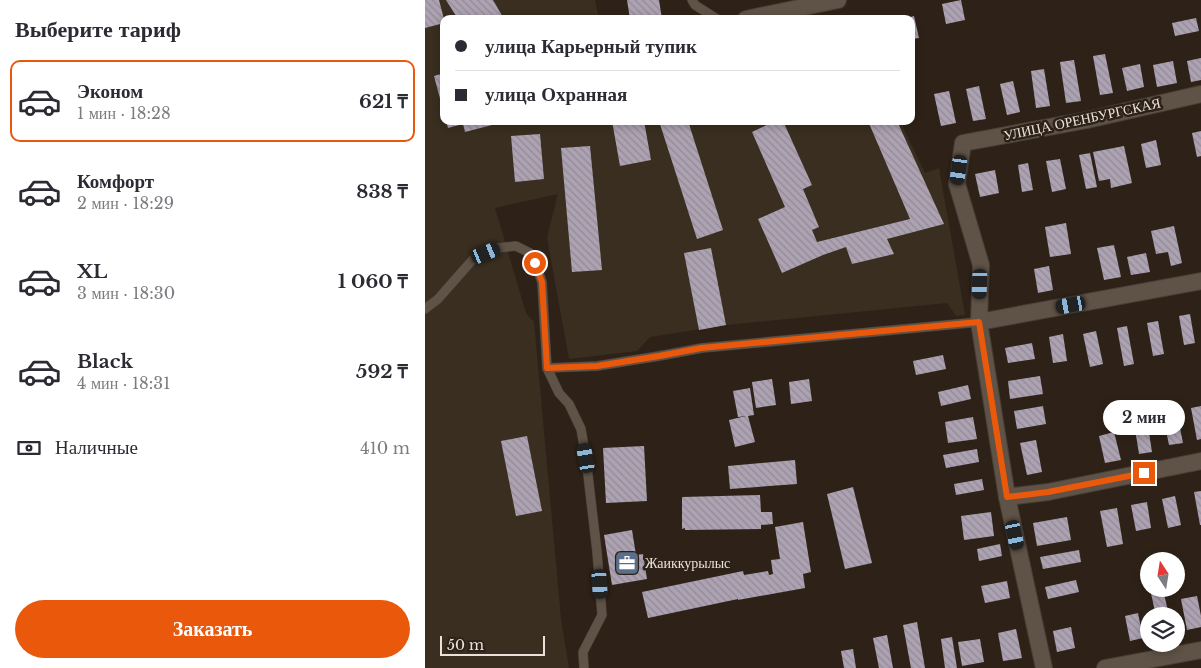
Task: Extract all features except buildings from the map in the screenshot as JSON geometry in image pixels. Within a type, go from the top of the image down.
[{"type":"street","points":[[765,15],[838,0]]},
{"type":"street","name":"УЛИЦА ОРЕНБУРГСКАЯ","points":[[979,322],[981,265],[957,184],[963,143],[1087,120],[1201,94]]},
{"type":"street","points":[[1044,668],[1007,497],[979,322],[1201,281]]},
{"type":"street","points":[[1007,497],[1048,492],[1201,461]]},
{"type":"street","points":[[1105,668],[1201,650]]},
{"type":"lane","points":[[692,0],[695,5],[711,15]]},
{"type":"lane","points":[[425,309],[438,299],[475,257],[497,248],[516,246],[529,252],[535,263],[542,282],[547,368],[559,393],[569,404],[581,429],[586,458],[602,615],[583,652],[584,668]]},
{"type":"lane","points":[[547,368],[597,366],[701,348],[979,322]]},
{"type":"shaded area","points":[[425,0],[595,0],[598,15],[440,15],[440,125],[902,125],[925,173],[939,168],[965,315],[956,316],[947,303],[726,325],[650,337],[637,351],[569,359],[547,238],[558,194],[495,208],[526,313],[534,322],[561,619],[569,668],[425,668]]},
{"type":"place","name":"Жаиккурылыс","points":[[627,563]]},
{"type":"route","points":[[535,263],[542,282],[547,368],[597,366],[701,348],[979,322],[1007,497],[1048,492],[1144,473]]}]
